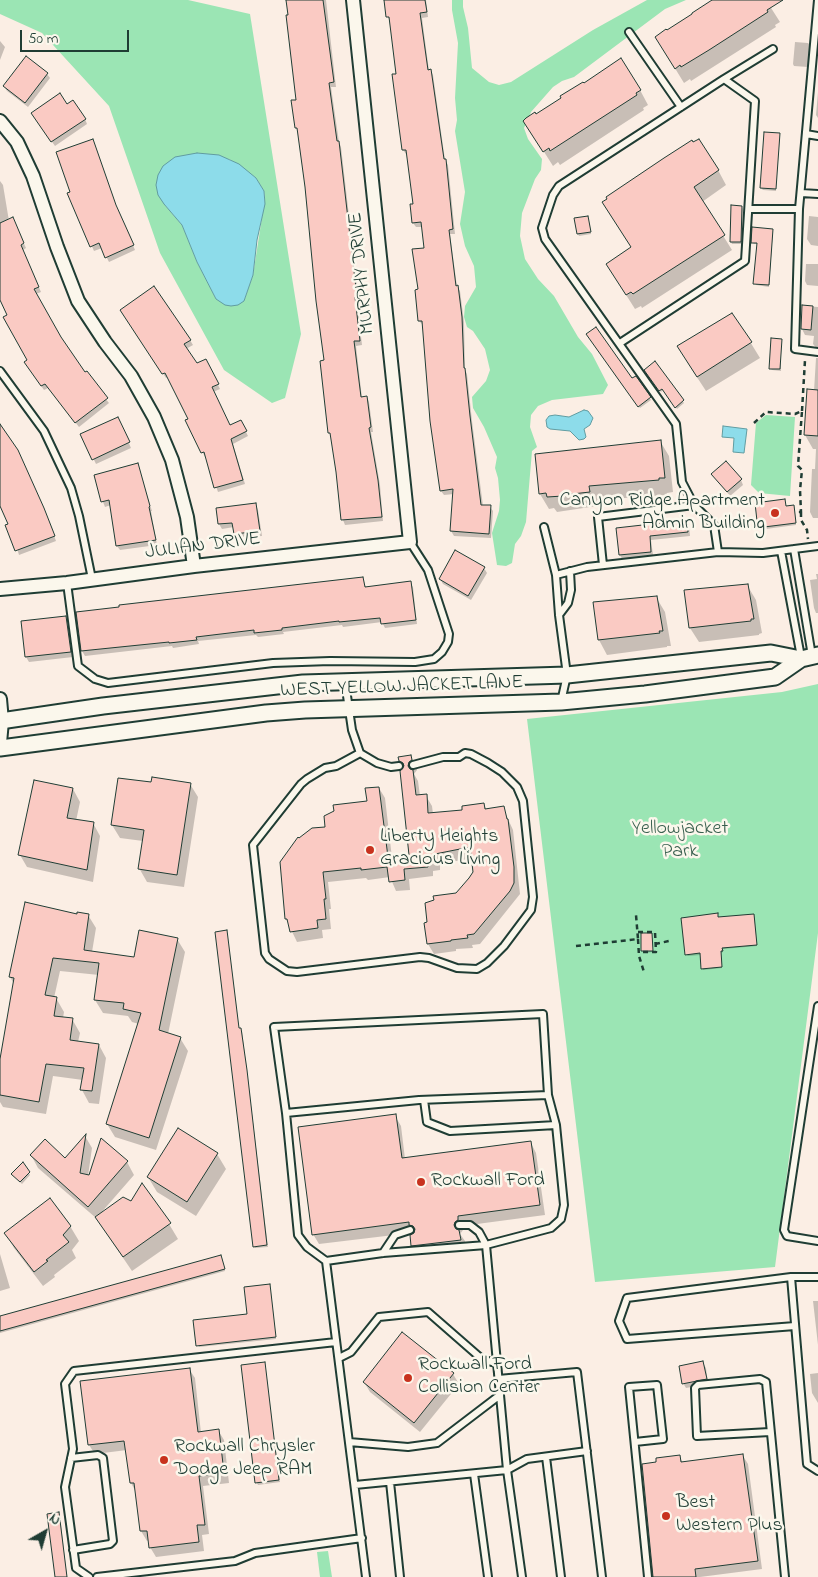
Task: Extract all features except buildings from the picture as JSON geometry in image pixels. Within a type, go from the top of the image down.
[{"type":"street","name":"MURPHY DRIVE","points":[[354,0],[410,542]]},
{"type":"street","points":[[0,121],[17,142],[34,176],[57,247],[78,301],[131,376],[154,417],[172,460],[187,517],[194,566]]},
{"type":"street","name":"JULIAN DRIVE","points":[[0,589],[67,583],[194,566],[410,542]]},
{"type":"street","name":"WEST YELLOW JACKET LANE","points":[[1,721],[103,706],[302,683],[567,676],[771,653],[810,657]]},
{"type":"street","name":"WEST YELLOW JACKET LANE","points":[[0,748],[305,710],[561,702],[645,694],[775,676],[810,657]]},
{"type":"street","points":[[0,699],[0,743]]},
{"type":"lane","points":[[818,0],[801,193],[795,349],[818,352]]},
{"type":"lane","points":[[629,32],[681,107]]},
{"type":"lane","points":[[718,552],[714,525],[694,506],[682,482],[676,424],[545,239],[542,228],[553,195],[559,186],[773,49]]},
{"type":"lane","points":[[620,343],[745,261],[755,101],[724,79]]},
{"type":"lane","points":[[806,134],[818,136]]},
{"type":"lane","points":[[801,193],[818,194]]},
{"type":"lane","points":[[749,209],[800,209]]},
{"type":"lane","points":[[0,371],[44,432],[71,488],[92,579]]},
{"type":"lane","points":[[602,565],[598,517],[694,506]]},
{"type":"lane","points":[[544,528],[556,574],[567,676],[561,702]]},
{"type":"lane","points":[[67,583],[78,666],[95,679],[108,683],[273,663],[330,661],[415,662],[434,659],[442,652],[448,642],[449,634],[428,570],[410,542]]},
{"type":"lane","points":[[556,574],[602,565],[718,552],[763,554],[818,546]]},
{"type":"lane","points":[[794,549],[810,657]]},
{"type":"lane","points":[[781,551],[810,657]]},
{"type":"lane","points":[[559,615],[568,603],[571,590],[570,571]]},
{"type":"lane","points":[[345,682],[352,730],[360,753],[376,763],[391,767],[399,766]]},
{"type":"lane","points":[[360,753],[336,766],[325,768],[301,784],[253,845],[265,953],[269,959],[288,971],[297,972],[420,957],[429,958],[457,968],[477,969],[488,963],[504,946],[531,910],[534,897],[523,801],[518,787],[502,772],[471,754],[465,753],[459,757],[443,757],[413,765]]},
{"type":"lane","points":[[818,1006],[784,1230],[787,1236],[818,1241]]},
{"type":"lane","points":[[543,1014],[548,1095],[556,1125],[564,1205],[561,1219],[551,1228],[486,1245],[383,1253],[326,1261],[307,1247],[298,1235],[286,1113],[274,1026],[543,1014]]},
{"type":"lane","points":[[286,1113],[424,1100],[548,1095]]},
{"type":"lane","points":[[424,1100],[427,1122],[450,1131],[556,1125]]},
{"type":"lane","points":[[459,1225],[470,1225],[479,1232],[486,1245],[507,1470],[522,1577]]},
{"type":"lane","points":[[383,1253],[395,1235],[410,1230]]},
{"type":"lane","points":[[326,1261],[366,1577]]},
{"type":"lane","points":[[795,1326],[627,1339],[619,1321],[627,1298],[791,1277],[818,1277]]},
{"type":"lane","points":[[791,1277],[807,1464],[818,1471]]},
{"type":"lane","points":[[339,1358],[351,1352],[378,1317],[428,1312],[483,1360],[497,1363]]},
{"type":"lane","points":[[89,1577],[76,1568],[65,1487],[73,1449],[65,1384],[74,1371],[336,1342]]},
{"type":"lane","points":[[498,1379],[577,1372],[602,1577]]},
{"type":"lane","points":[[770,1432],[697,1436],[695,1388],[698,1384],[760,1379],[766,1382],[785,1577]]},
{"type":"lane","points":[[635,1442],[663,1439],[657,1384],[628,1387],[648,1577]]},
{"type":"lane","points":[[349,1442],[408,1447],[437,1442],[500,1395]]},
{"type":"lane","points":[[355,1485],[507,1470],[527,1459],[587,1451]]},
{"type":"lane","points":[[71,1458],[98,1455],[102,1458],[113,1541],[110,1544],[73,1550]]},
{"type":"lane","points":[[546,1456],[561,1577]]},
{"type":"lane","points":[[474,1474],[488,1577]]},
{"type":"lane","points":[[390,1482],[400,1577]]},
{"type":"lane","points":[[98,1577],[235,1561],[255,1553],[362,1538]]},
{"type":"lane","points":[[164,1569],[165,1577]]},
{"type":"path","points":[[806,350],[798,466],[802,470],[799,512],[807,530],[810,547]]},
{"type":"path","points":[[754,423],[766,412],[795,414],[802,411]]},
{"type":"path","points":[[636,916],[639,952],[644,972]]},
{"type":"path","points":[[638,932],[655,932],[656,952],[639,952]]},
{"type":"path","points":[[576,946],[638,939]]},
{"type":"path","points":[[655,944],[669,941]]},
{"type":"green space","points":[[0,0],[188,0],[250,14],[301,334],[285,398],[272,403],[224,370],[160,253],[109,106],[42,33],[0,14]],"holes":[[[229,159],[256,178],[264,191],[265,198],[253,275],[244,301],[216,299],[197,262],[182,225],[164,204]]]},
{"type":"green space","points":[[452,0],[463,0],[472,68],[489,82],[499,85],[511,82],[593,30],[647,0],[686,0],[665,9],[574,77],[562,81],[553,87],[531,112],[524,128],[528,139],[542,159],[541,170],[535,179],[522,213],[520,236],[525,259],[538,279],[554,296],[578,337],[592,354],[608,385],[603,394],[552,400],[538,406],[531,415],[530,427],[537,447],[532,451],[526,522],[521,536],[515,544],[512,563],[506,566],[497,565],[492,533],[499,511],[500,500],[495,468],[497,457],[484,427],[473,408],[472,397],[486,381],[490,370],[485,349],[473,331],[467,327],[464,317],[465,306],[476,287],[474,266],[465,246],[460,224],[465,192],[455,131],[457,120],[455,98],[458,43]]},
{"type":"green space","points":[[766,415],[795,417],[790,496],[759,493],[751,485],[756,423]]},
{"type":"green space","name":"Yellowjacket Park","points":[[818,684],[818,933],[775,1267],[595,1282],[527,719],[782,692]]},
{"type":"green space","points":[[328,1551],[332,1577],[320,1577],[317,1552]]},
{"type":"water","points":[[197,153],[219,155],[239,164],[256,178],[264,191],[265,204],[257,240],[253,275],[244,301],[238,305],[225,305],[216,299],[197,262],[182,225],[158,195],[156,185],[158,175],[163,166],[175,157]]},
{"type":"water","points":[[584,410],[588,411],[593,418],[590,425],[584,429],[586,437],[584,439],[579,440],[570,431],[547,427],[546,420],[549,416],[569,417]]},
{"type":"water","points":[[723,426],[747,429],[744,453],[733,452],[734,438],[722,437]]},
{"type":"place","name":"Canyon Ridge Apartment Admin Building","points":[[775,513]]},
{"type":"place","name":"Liberty Heights Gracious Living","points":[[370,850]]},
{"type":"place","name":"Rockwall Ford","points":[[421,1182]]},
{"type":"place","name":"Rockwall Ford Collision Center","points":[[408,1378]]},
{"type":"place","name":"Rockwall Chrysler Dodge Jeep RAM","points":[[164,1460]]},
{"type":"place","name":"Best Western Plus","points":[[666,1516]]}]
